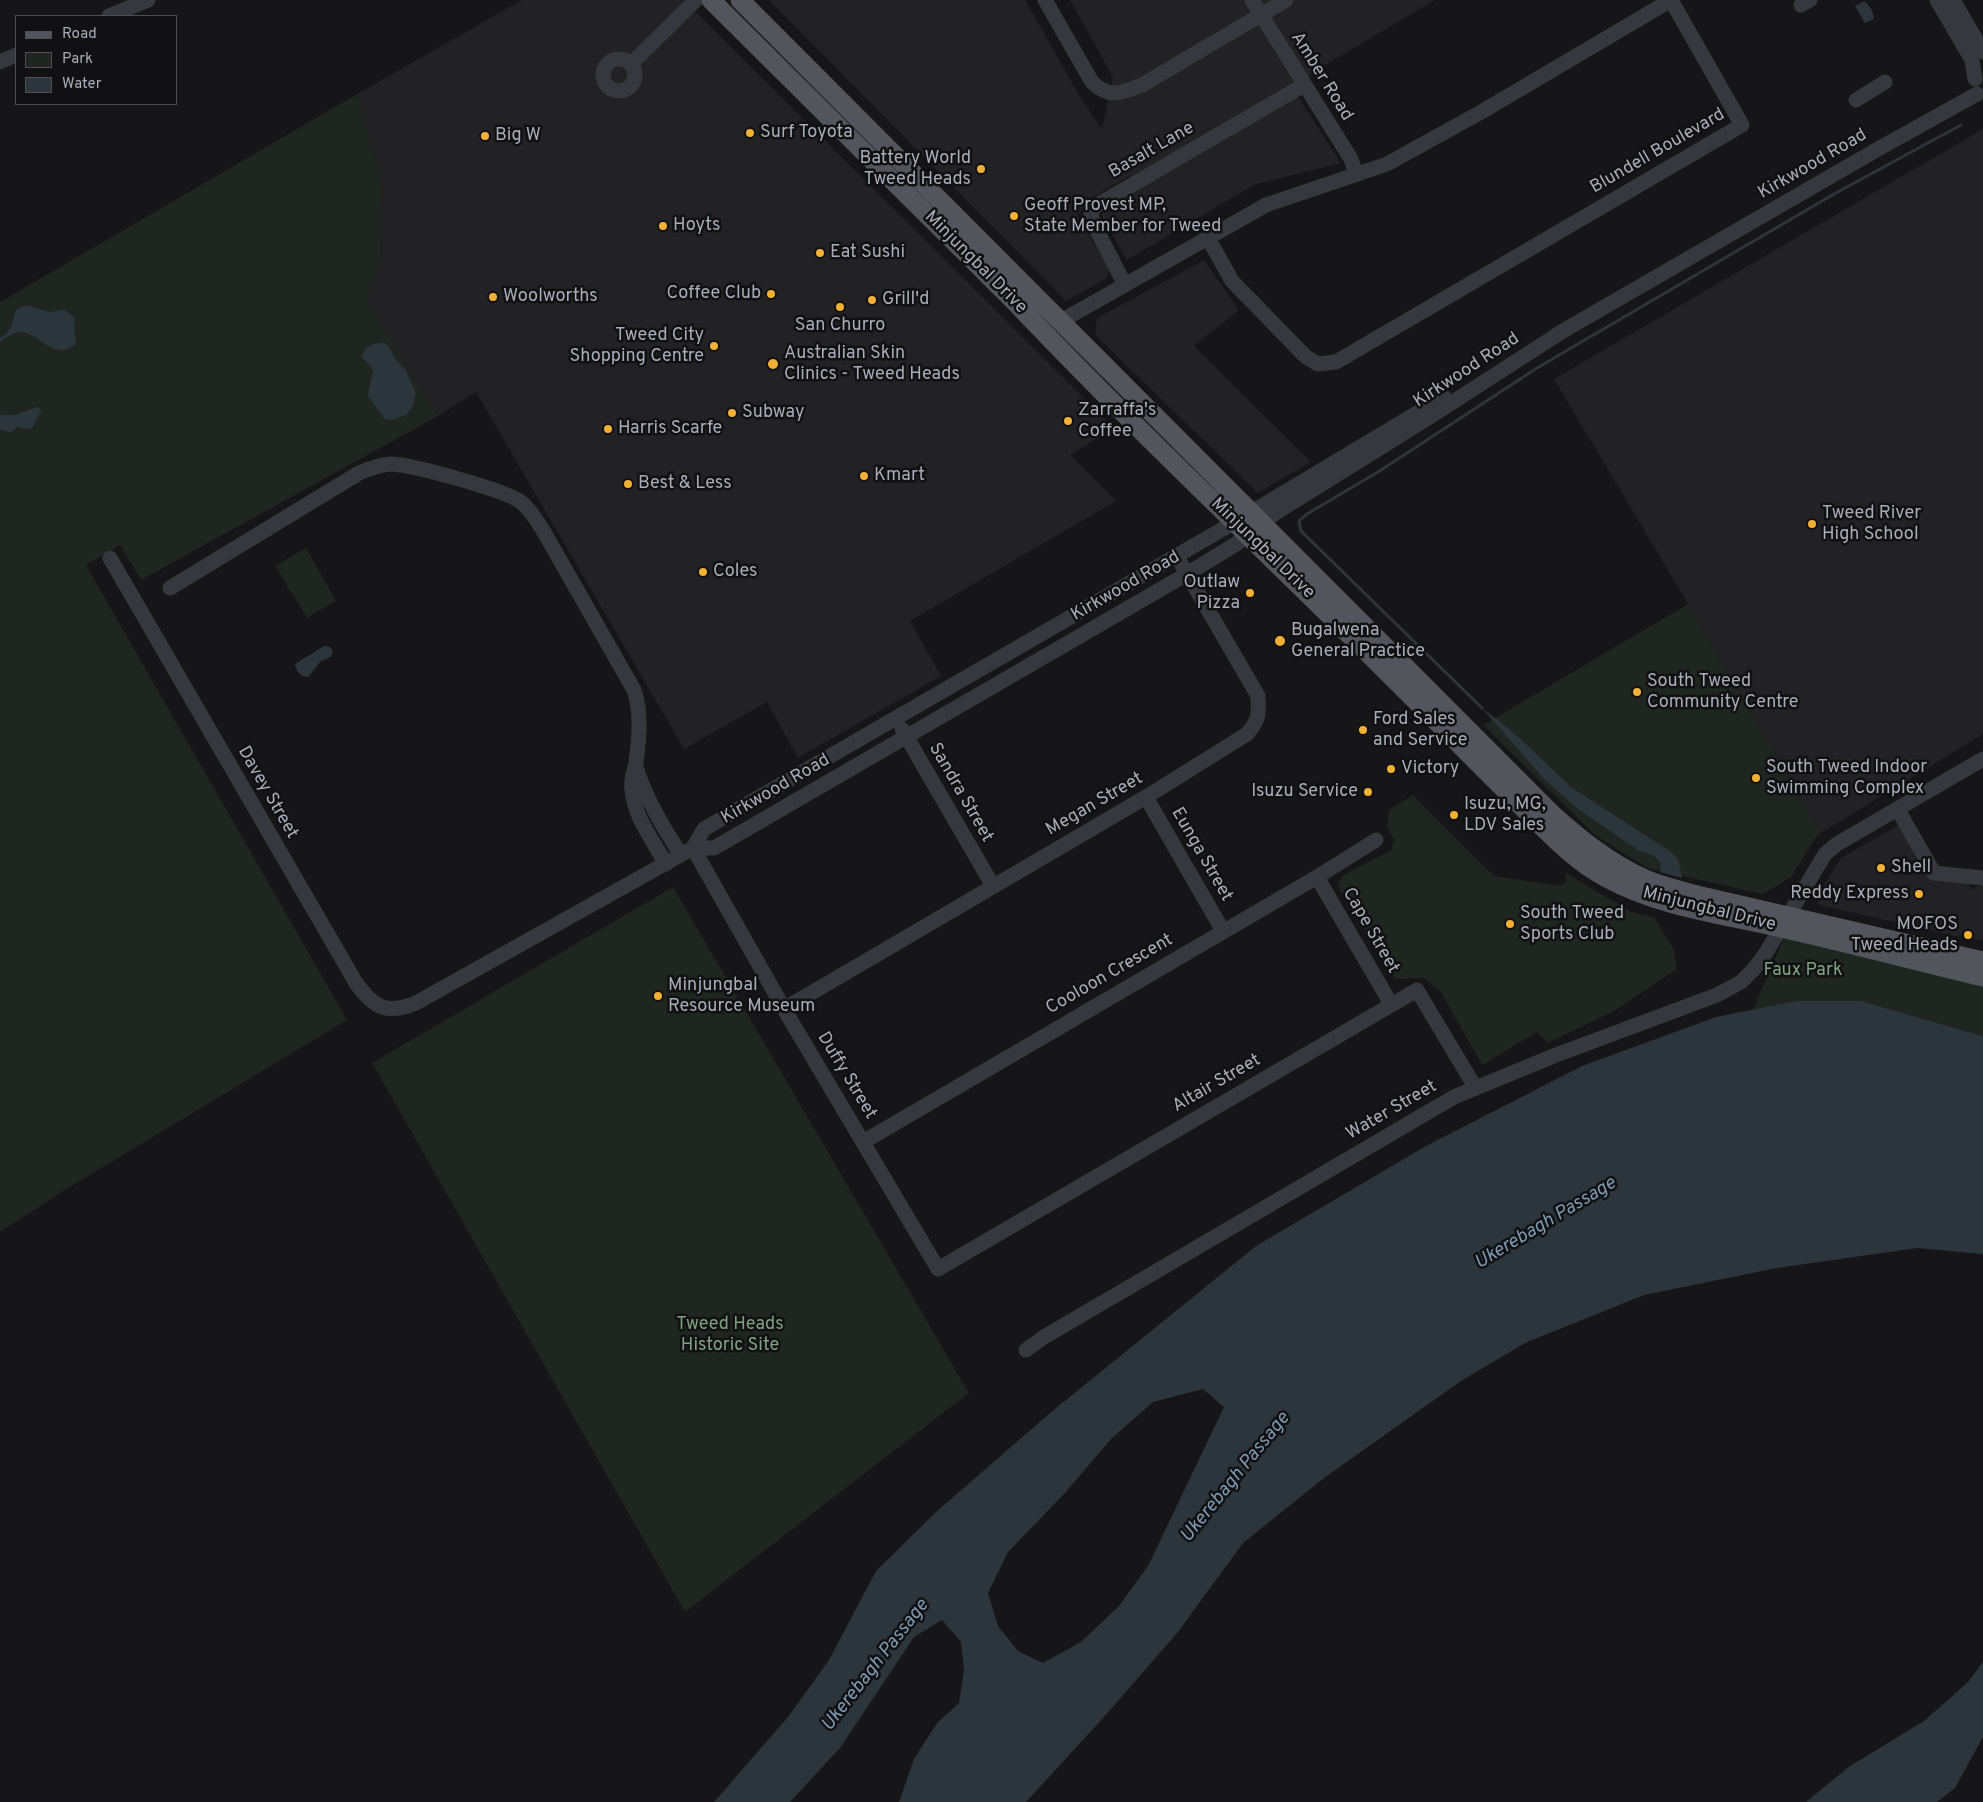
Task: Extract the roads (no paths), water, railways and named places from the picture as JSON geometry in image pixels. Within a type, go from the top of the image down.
[{"type":"main road","name":"Minjungbal Drive","points":[[711,0],[1041,330],[1249,523]]},
{"type":"main road","name":"Minjungbal Drive","points":[[740,0],[754,8],[1061,321],[1249,523],[1543,828],[1586,865],[1603,877],[1638,894],[1672,905],[1784,922],[1983,960]]},
{"type":"main road","points":[[1041,330],[1061,321]]},
{"type":"main road","name":"Minjungbal Drive","points":[[1784,922],[1983,977]]},
{"type":"street","points":[[111,15],[148,0]]},
{"type":"street","points":[[631,64],[696,0]]},
{"type":"street","points":[[1045,0],[1092,82],[1104,92],[1113,93],[1124,92],[1142,85],[1286,0]]},
{"type":"street","name":"Amber Road","points":[[1252,0],[1351,159],[1356,174]]},
{"type":"street","name":"Blundell Boulevard","points":[[1061,321],[1266,205],[1386,164],[1483,110],[1671,0],[1742,125],[1336,362],[1318,364],[1306,357],[1232,281],[1208,238]]},
{"type":"street","points":[[1938,0],[1972,60],[1980,85]]},
{"type":"street","points":[[1952,0],[1983,52]]},
{"type":"street","points":[[0,62],[15,55]]},
{"type":"street","points":[[1856,100],[1885,82]]},
{"type":"street","name":"Basalt Lane","points":[[1125,285],[1093,223],[1091,214],[1094,207],[1304,85]]},
{"type":"street","name":"Kirkwood Road","points":[[687,852],[704,829],[1177,556],[1249,523],[1408,418],[1564,331],[1878,149],[1980,85]]},
{"type":"street","points":[[170,588],[359,473],[374,467],[391,464],[408,467],[499,491],[519,500],[531,511],[634,690],[639,709],[636,765],[631,783],[634,803],[642,822],[666,864]]},
{"type":"street","name":"Kirkwood Road","points":[[416,1003],[687,852],[714,848],[1187,574],[1236,544],[1249,523]]},
{"type":"street","name":"Megan Street","points":[[784,1009],[1146,797],[1247,734],[1257,723],[1258,696],[1177,556]]},
{"type":"street","name":"Davey Street","points":[[110,558],[356,984],[373,1003],[384,1009],[396,1010],[416,1003]]},
{"type":"street","name":"Sandra Street","points":[[896,718],[993,886]]},
{"type":"street","name":"Water Street","points":[[1026,1350],[1044,1337],[1404,1125],[1475,1087],[1718,995],[1741,982],[1764,956],[1825,854],[1837,844],[1983,759]]},
{"type":"street","name":"Duffy Street","points":[[636,765],[647,798],[687,852],[784,1009],[938,1269]]},
{"type":"street","name":"Eunga Street","points":[[1146,797],[1223,931]]},
{"type":"street","points":[[1898,810],[1934,873],[1983,878]]},
{"type":"street","name":"Cooloon Crescent","points":[[863,1142],[1317,877],[1376,840]]},
{"type":"street","name":"Cape Street","points":[[1317,877],[1391,1004]]},
{"type":"street","name":"Altair Street","points":[[938,1269],[1417,990],[1475,1087]]},
{"type":"water","points":[[1864,1],[1871,9],[1874,19],[1865,23],[1855,6]]},
{"type":"water","points":[[22,306],[29,306],[49,312],[65,310],[75,318],[76,344],[68,349],[54,349],[35,337],[22,332],[13,334],[0,341],[0,338],[10,329],[16,310]]},
{"type":"water","points":[[385,343],[389,347],[396,361],[405,369],[416,393],[412,408],[406,415],[392,420],[385,419],[369,398],[368,394],[373,372],[372,368],[362,357],[368,347]]},
{"type":"water","points":[[37,407],[41,411],[32,428],[18,427],[11,432],[0,430],[0,415],[15,415]]},
{"type":"water","points":[[324,646],[330,647],[333,652],[331,657],[321,661],[308,677],[301,675],[297,671],[295,664]]},
{"type":"water","points":[[1482,708],[1513,732],[1571,787],[1668,850],[1678,859],[1682,878],[1660,872],[1661,863],[1654,856],[1638,850],[1578,809],[1545,780]]},
{"type":"water","name":"Ukerebagh Passage","points":[[1796,1001],[1861,1001],[1983,1036],[1983,1254],[1917,1248],[1777,1268],[1644,1295],[1525,1343],[1461,1381],[1324,1478],[1243,1543],[1178,1632],[1026,1802],[899,1802],[914,1759],[937,1723],[959,1703],[964,1670],[961,1642],[942,1620],[914,1637],[840,1748],[790,1802],[714,1802],[788,1717],[829,1660],[876,1571],[936,1512],[1050,1413],[1256,1246],[1426,1146],[1582,1066],[1716,1017]],"holes":[[[1203,1389],[1224,1407],[1148,1566],[1119,1606],[1081,1642],[1043,1663],[1018,1651],[998,1626],[988,1593],[1008,1552],[1064,1494],[1111,1439],[1153,1402]]]},
{"type":"water","points":[[1983,1662],[1983,1737],[1955,1788],[1937,1802],[1806,1802],[1850,1766],[1924,1721],[1968,1682]]},
{"type":"waterway","points":[[1482,708],[1301,531],[1299,521],[1307,514],[1378,472],[1537,368],[1834,194],[1961,125]]},
{"type":"place","name":"Surf Toyota","points":[[750,133]]},
{"type":"place","name":"Big W","points":[[485,136]]},
{"type":"place","name":"Battery World Tweed Heads","points":[[981,169]]},
{"type":"place","name":"Geoff Provest MP, State Member for Tweed","points":[[1014,216]]},
{"type":"place","name":"Hoyts","points":[[663,226]]},
{"type":"place","name":"Eat Sushi","points":[[820,253]]},
{"type":"place","name":"Coffee Club","points":[[771,294]]},
{"type":"place","name":"Woolworths","points":[[493,297]]},
{"type":"place","name":"Grill'd","points":[[872,300]]},
{"type":"place","name":"San Churro","points":[[840,307]]},
{"type":"place","name":"Tweed City Shopping Centre","points":[[714,346]]},
{"type":"place","name":"Australian Skin Clinics - Tweed Heads","points":[[773,364]]},
{"type":"place","name":"Subway","points":[[732,413]]},
{"type":"place","name":"Zarraffa's Coffee","points":[[1068,421]]},
{"type":"place","name":"Harris Scarfe","points":[[608,429]]},
{"type":"place","name":"Kmart","points":[[864,476]]},
{"type":"place","name":"Best & Less","points":[[628,484]]},
{"type":"place","name":"Tweed River High School","points":[[1812,524]]},
{"type":"place","name":"Coles","points":[[703,572]]},
{"type":"place","name":"Outlaw Pizza","points":[[1250,593]]},
{"type":"place","name":"Bugalwena General Practice","points":[[1280,641]]},
{"type":"place","name":"South Tweed Community Centre","points":[[1637,692]]},
{"type":"place","name":"Ford Sales and Service","points":[[1363,730]]},
{"type":"place","name":"Victory","points":[[1391,769]]},
{"type":"place","name":"South Tweed Indoor Swimming Complex","points":[[1756,778]]},
{"type":"place","name":"Isuzu Service","points":[[1368,792]]},
{"type":"place","name":"Isuzu, MG, LDV Sales","points":[[1454,815]]},
{"type":"place","name":"Shell","points":[[1881,868]]},
{"type":"place","name":"Reddy Express","points":[[1919,894]]},
{"type":"place","name":"South Tweed Sports Club","points":[[1510,924]]},
{"type":"place","name":"MOFOS Tweed Heads","points":[[1968,935]]},
{"type":"place","name":"Minjungbal Resource Museum","points":[[658,996]]},
{"type":"park label","name":"Faux Park","points":[[1803,971]]},
{"type":"park label","name":"Tweed Heads Historic Site","points":[[730,1335]]}]
